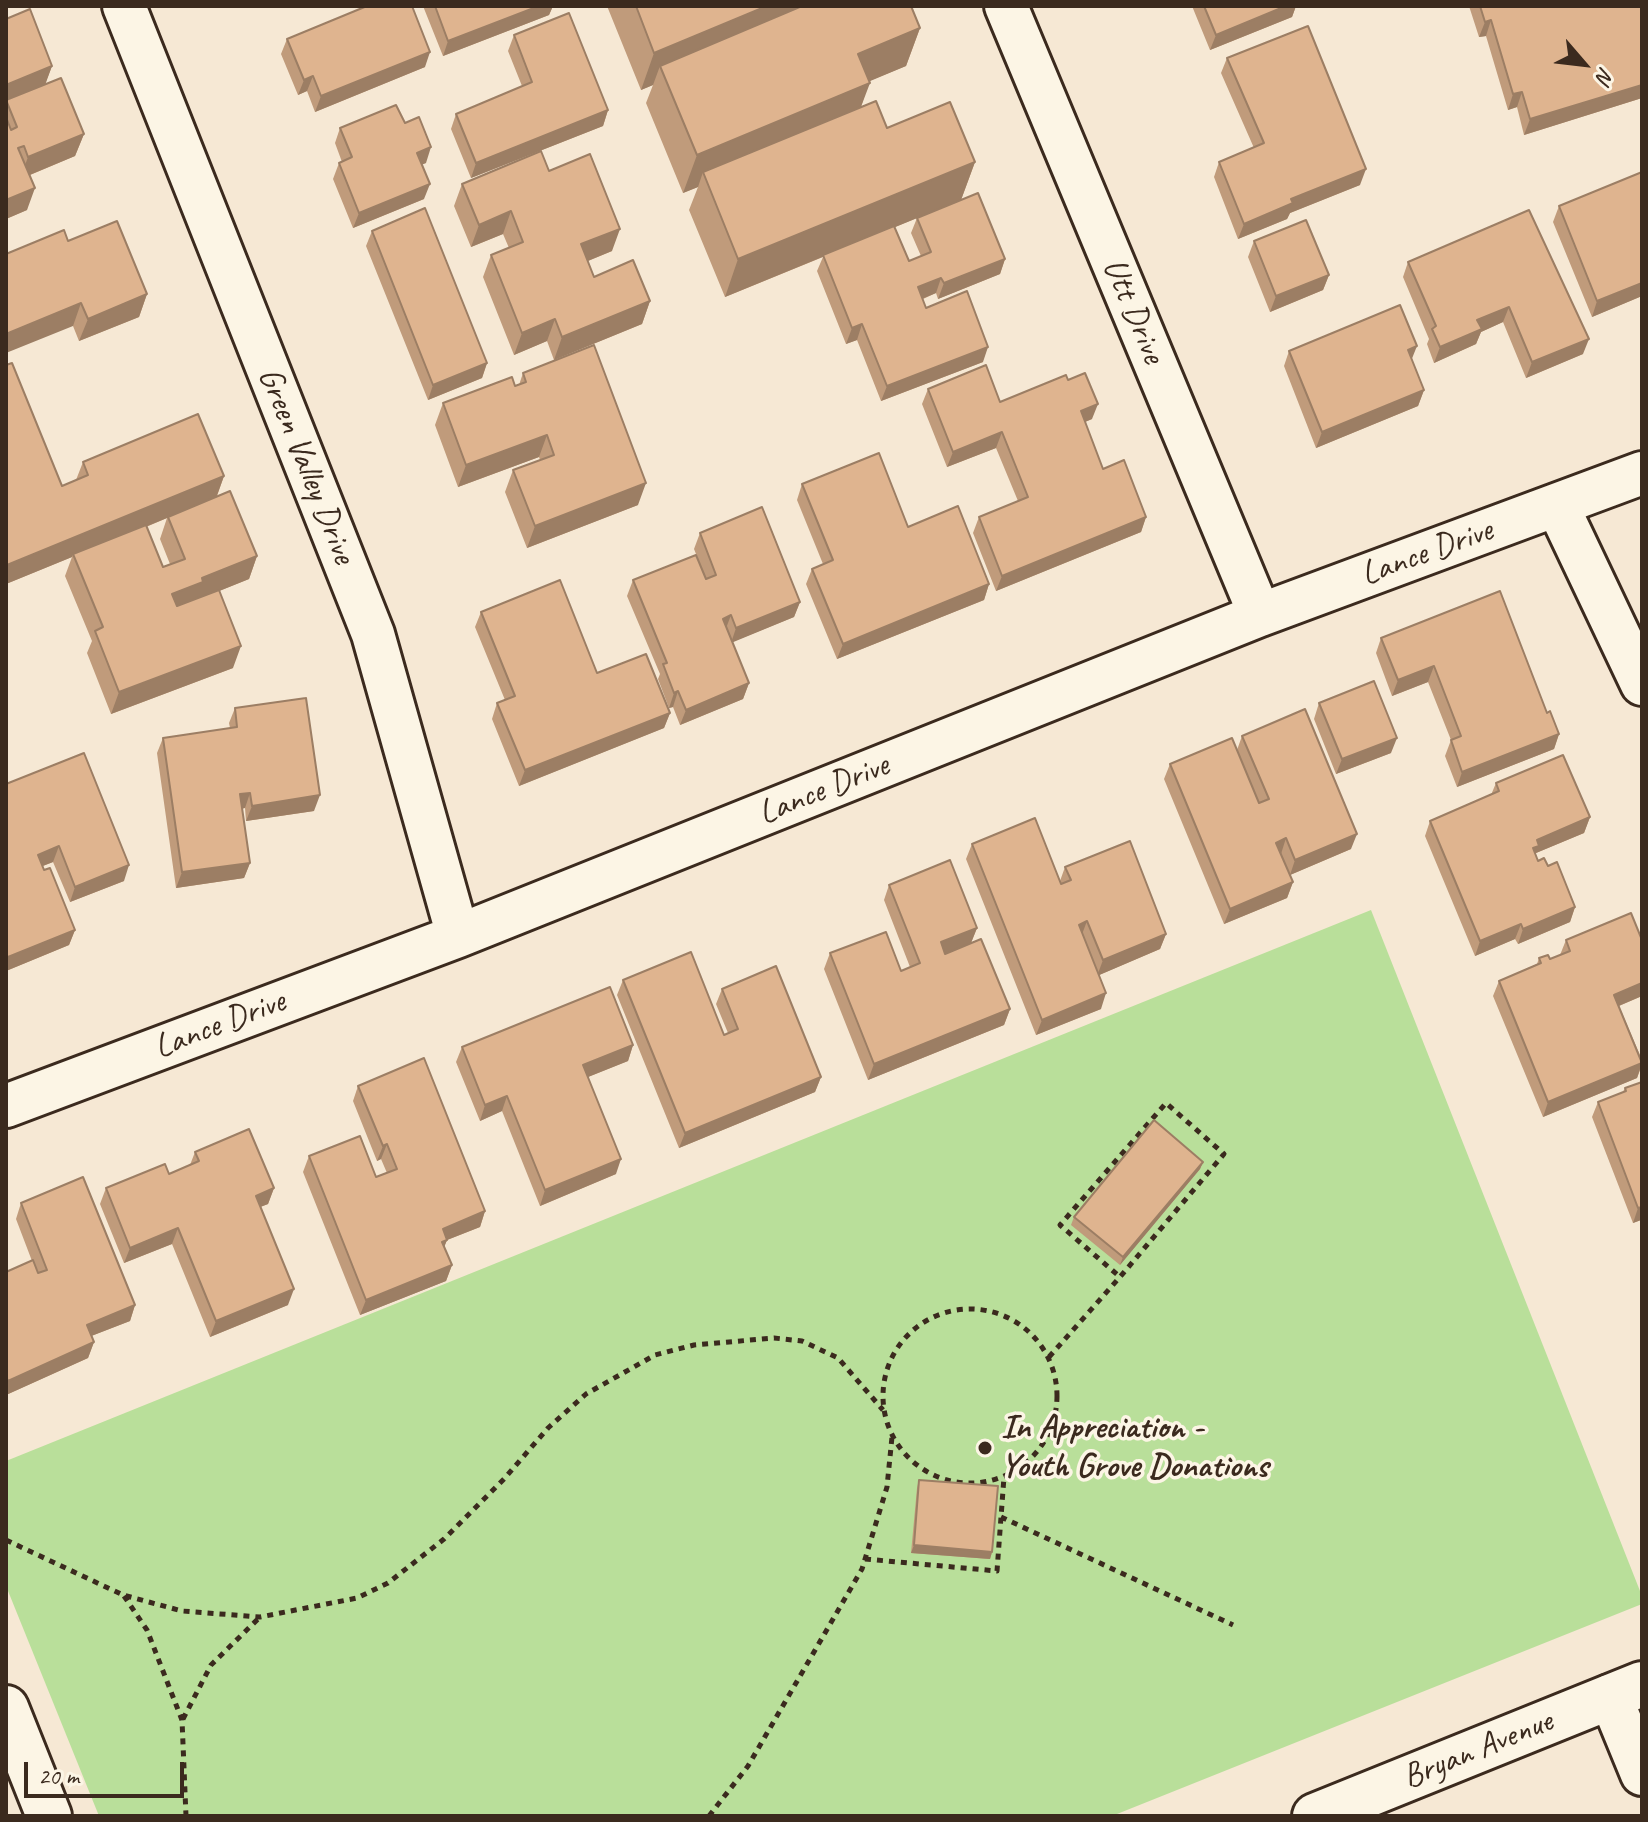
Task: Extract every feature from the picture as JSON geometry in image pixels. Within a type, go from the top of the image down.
[{"type":"main road","name":"Bryan Avenue","points":[[1315,1816],[1626,1690]]},
{"type":"main road","points":[[6,1708],[49,1816]]},
{"type":"street","name":"Green Valley Drive","points":[[124,6],[373,634],[458,936]]},
{"type":"street","name":"Utt Drive","points":[[1006,6],[1260,615]]},
{"type":"street","name":"Lance Drive","points":[[6,1106],[458,936],[1260,615],[1642,473]]},
{"type":"street","points":[[1557,505],[1642,684]]},
{"type":"street","points":[[1626,1690],[1642,1774]]},
{"type":"path","points":[[1049,1357],[1120,1277],[1224,1154],[1166,1103],[1060,1225],[1120,1277]]},
{"type":"path","points":[[955,1309],[982,1309],[1008,1317],[1031,1332],[1049,1357],[1057,1386],[1055,1417],[1043,1445],[1022,1466],[995,1481],[965,1484],[936,1477],[910,1461],[892,1436],[883,1410],[884,1383],[892,1357],[908,1335],[930,1319],[955,1309]]},
{"type":"path","points":[[6,1540],[123,1595],[182,1611],[260,1617],[357,1598],[388,1583],[444,1539],[504,1479],[548,1428],[586,1394],[655,1355],[694,1345],[746,1340],[802,1341],[838,1358],[883,1410]]},
{"type":"path","points":[[709,1816],[748,1766],[818,1650],[865,1559],[889,1476],[892,1436]]},
{"type":"path","points":[[865,1559],[997,1571],[1004,1476]]},
{"type":"path","points":[[1001,1517],[1233,1625]]},
{"type":"path","points":[[123,1595],[147,1630],[182,1720],[186,1816]]},
{"type":"path","points":[[182,1720],[211,1665],[260,1617]]},
{"type":"green space","points":[[1371,910],[1642,1596],[1642,1604],[1112,1816],[99,1816],[6,1586],[6,1461]]},
{"type":"building","points":[[367,6],[412,6],[430,52],[321,96],[313,76],[304,80],[287,39]]},
{"type":"building","points":[[435,6],[539,6],[448,41]]},
{"type":"building","points":[[636,6],[767,6],[654,53]]},
{"type":"building","points":[[802,6],[911,6],[920,28],[858,54],[870,83],[697,155],[660,66]]},
{"type":"building","points":[[1204,6],[1286,6],[1216,35]]},
{"type":"building","points":[[1480,6],[1642,6],[1642,85],[1530,119],[1522,92],[1513,94],[1491,20],[1485,22]]},
{"type":"building","points":[[30,9],[52,66],[6,85],[6,19]]},
{"type":"building","points":[[569,13],[608,110],[476,163],[456,114],[532,82],[514,35]]},
{"type":"building","points":[[1308,26],[1366,169],[1291,199],[1293,203],[1244,224],[1219,162],[1264,143],[1227,58]]},
{"type":"building","points":[[61,78],[84,134],[28,157],[24,146],[18,148],[35,188],[6,200],[6,117],[11,130],[17,127],[6,100]]},
{"type":"building","points":[[876,101],[887,128],[950,102],[975,162],[738,259],[703,172]]},
{"type":"building","points":[[396,105],[405,123],[419,117],[431,147],[417,153],[430,184],[359,213],[339,163],[352,157],[340,128]]},
{"type":"building","points":[[541,151],[549,171],[590,154],[620,229],[581,244],[594,277],[633,260],[650,301],[562,337],[555,319],[522,333],[491,255],[523,242],[511,211],[479,225],[462,184]]},
{"type":"building","points":[[1642,172],[1642,283],[1597,301],[1559,206]]},
{"type":"building","points":[[978,193],[1005,259],[944,283],[941,278],[918,287],[926,308],[967,291],[988,347],[887,386],[862,324],[852,328],[823,255],[894,226],[909,261],[931,252],[917,218]]},
{"type":"building","points":[[425,208],[487,363],[433,385],[372,231]]},
{"type":"building","points":[[1529,210],[1589,339],[1532,362],[1509,307],[1477,320],[1482,329],[1440,347],[1432,329],[1436,326],[1408,262]]},
{"type":"building","points":[[1306,220],[1329,275],[1276,296],[1254,241]]},
{"type":"building","points":[[117,221],[147,294],[88,319],[81,303],[6,334],[6,254],[64,230],[68,241]]},
{"type":"building","points":[[1400,305],[1417,346],[1408,350],[1424,390],[1322,432],[1289,351]]},
{"type":"building","points":[[594,345],[646,483],[535,526],[513,470],[554,455],[547,435],[466,465],[443,403],[512,377],[515,386],[526,382],[523,373]]},
{"type":"building","points":[[12,363],[62,486],[88,475],[83,462],[198,414],[224,476],[7,565],[6,365]]},
{"type":"building","points":[[986,365],[1000,402],[1066,375],[1068,380],[1085,373],[1098,404],[1081,411],[1103,469],[1124,460],[1146,517],[1002,576],[979,517],[1028,497],[1002,432],[953,452],[928,389]]},
{"type":"building","points":[[879,453],[908,527],[958,506],[989,584],[843,644],[812,569],[833,560],[802,484]]},
{"type":"building","points":[[230,491],[257,556],[172,594],[177,606],[219,590],[241,646],[119,692],[95,631],[103,627],[73,554],[146,525],[163,567],[185,559],[168,517]]},
{"type":"building","points":[[762,507],[800,602],[736,628],[731,615],[723,619],[749,683],[686,710],[678,691],[674,693],[663,664],[667,663],[633,580],[696,555],[706,579],[716,575],[700,533]]},
{"type":"building","points":[[560,580],[597,673],[646,654],[670,713],[525,770],[497,703],[515,696],[481,612]]},
{"type":"building","points":[[1500,591],[1547,713],[1550,711],[1559,734],[1462,772],[1451,740],[1461,736],[1434,666],[1398,680],[1381,638]]},
{"type":"building","points":[[1374,681],[1397,738],[1342,759],[1319,703]]},
{"type":"building","points":[[306,698],[320,795],[252,806],[250,793],[240,794],[250,863],[182,872],[163,738],[237,727],[235,708]]},
{"type":"building","points":[[1305,709],[1357,834],[1295,860],[1286,838],[1276,843],[1293,882],[1230,909],[1170,764],[1232,738],[1259,803],[1269,799],[1242,736]]},
{"type":"building","points":[[84,753],[129,865],[75,887],[59,846],[38,855],[44,870],[50,868],[75,930],[8,957],[6,784]]},
{"type":"building","points":[[1563,755],[1590,817],[1537,840],[1539,846],[1533,848],[1538,861],[1544,858],[1548,866],[1557,862],[1575,907],[1523,929],[1521,924],[1480,941],[1430,821],[1499,791],[1496,783]]},
{"type":"building","points":[[1035,818],[1061,884],[1071,880],[1065,867],[1130,841],[1166,934],[1103,960],[1087,921],[1079,925],[1106,993],[1042,1020],[972,844]]},
{"type":"building","points":[[950,860],[977,928],[941,942],[945,954],[981,939],[1010,1009],[874,1064],[830,953],[886,932],[901,971],[920,963],[889,885]]},
{"type":"building","points":[[1631,913],[1642,940],[1642,983],[1614,995],[1642,1063],[1548,1102],[1499,981],[1541,963],[1539,958],[1548,955],[1550,959],[1570,951],[1566,940]]},
{"type":"building","points":[[691,952],[724,1035],[738,1029],[722,989],[776,966],[821,1077],[685,1133],[623,980]]},
{"type":"building","points":[[610,987],[633,1045],[583,1065],[621,1159],[545,1190],[507,1096],[485,1105],[462,1047]]},
{"type":"building","points":[[424,1058],[485,1211],[443,1229],[447,1240],[442,1242],[452,1265],[366,1300],[309,1156],[360,1136],[376,1177],[397,1169],[387,1144],[383,1146],[358,1086]]},
{"type":"building","points":[[1642,1082],[1642,1207],[1638,1208],[1598,1102]]},
{"type":"building","points":[[1154,1120],[1203,1162],[1123,1257],[1074,1217]]},
{"type":"building","points":[[249,1129],[274,1188],[256,1196],[294,1289],[216,1321],[178,1228],[130,1248],[106,1188],[165,1164],[169,1174],[199,1161],[195,1152]]},
{"type":"building","points":[[83,1177],[135,1305],[87,1325],[94,1342],[8,1381],[6,1272],[33,1260],[38,1273],[47,1270],[21,1203]]},
{"type":"building","points":[[919,1480],[998,1486],[992,1552],[914,1545]]},
{"type":"place","name":"In Appreciation - Youth Grove Donations","points":[[985,1448]]}]
